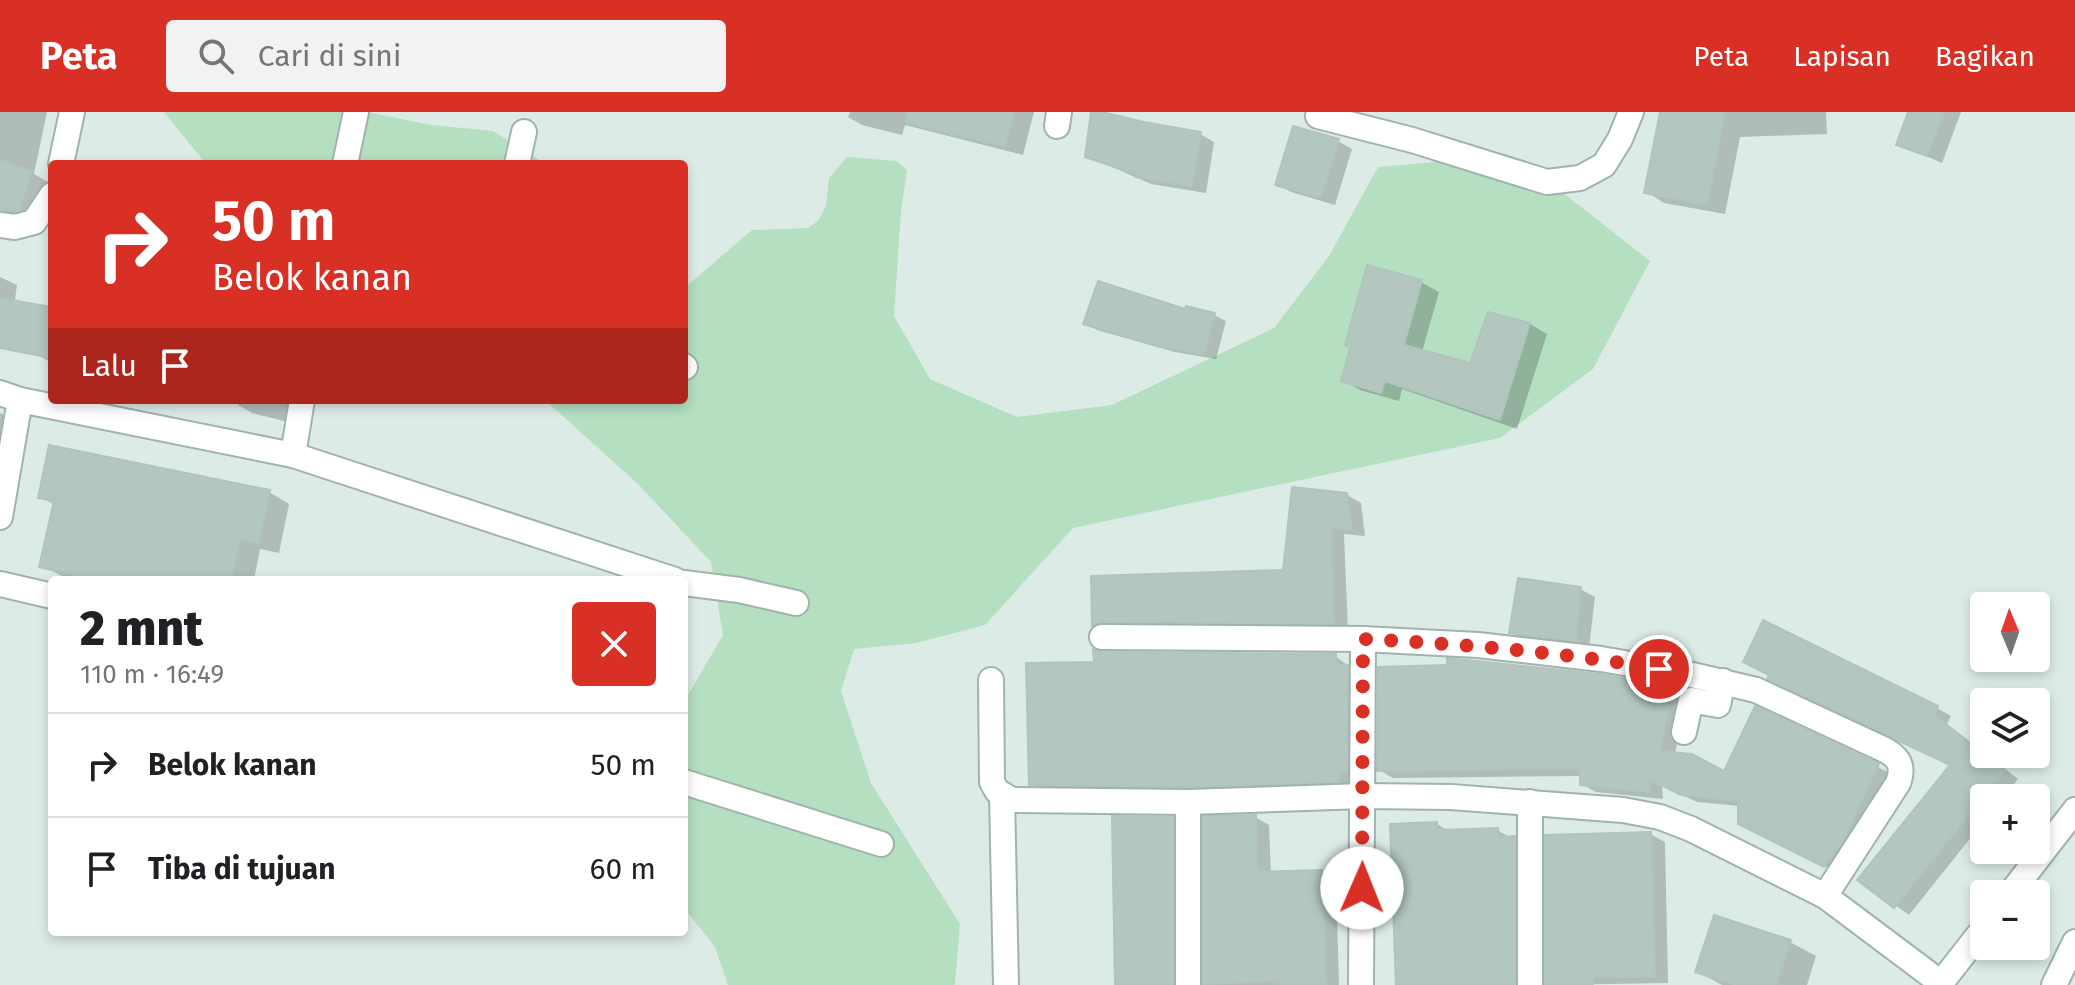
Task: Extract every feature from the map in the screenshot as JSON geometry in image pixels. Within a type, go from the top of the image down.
[{"type":"street","points":[[62,160],[72,112]]},
{"type":"street","points":[[346,160],[356,112]]},
{"type":"street","points":[[1318,116],[1412,140],[1547,182],[1580,178],[1604,165],[1620,139],[1631,112]]},
{"type":"street","points":[[518,160],[524,132]]},
{"type":"street","points":[[0,225],[15,227],[34,222],[48,201]]},
{"type":"street","points":[[0,517],[10,397],[293,455],[663,576]]},
{"type":"street","points":[[293,455],[301,404]]},
{"type":"street","points":[[0,584],[48,595]]},
{"type":"street","points":[[688,584],[739,590],[796,603]]},
{"type":"street","points":[[1102,637],[1363,639],[1478,645],[1601,659],[1756,690],[1885,750],[1899,761],[1898,783],[1825,896]]},
{"type":"street","points":[[1361,985],[1363,639]]},
{"type":"street","points":[[991,680],[992,782],[1002,796],[1012,800],[1188,802],[1364,796],[1451,797],[1623,810],[1660,817],[1691,829],[1825,896],[1942,984],[1970,947]]},
{"type":"street","points":[[1684,732],[1691,700],[1718,705],[1723,681]]},
{"type":"street","points":[[688,783],[881,844]]},
{"type":"street","points":[[1002,796],[1006,985]]},
{"type":"street","points":[[1188,802],[1188,985]]},
{"type":"street","points":[[1530,802],[1530,985]]},
{"type":"street","points":[[2021,880],[2075,810]]},
{"type":"street","points":[[2054,985],[2075,942]]},
{"type":"green space","points":[[164,112],[367,112],[431,125],[493,131],[540,160],[203,160]]},
{"type":"green space","points":[[847,157],[896,161],[907,170],[894,316],[930,379],[1017,417],[1112,405],[1274,328],[1329,256],[1378,167],[1461,160],[1562,192],[1650,261],[1593,369],[1500,438],[1073,528],[985,625],[916,643],[854,649],[841,691],[871,783],[960,924],[955,985],[728,985],[715,947],[688,913],[688,695],[723,635],[711,562],[638,484],[549,404],[688,404],[688,285],[752,230],[808,228],[818,221],[826,206],[829,178]]},
{"type":"building","points":[[908,112],[1014,112],[1005,147],[906,123]]},
{"type":"building","points":[[1091,112],[1201,132],[1192,186],[1135,177],[1136,174],[1085,157]]},
{"type":"building","points":[[1660,112],[1725,112],[1707,205],[1644,193]]},
{"type":"building","points":[[1908,112],[1945,112],[1927,156],[1896,145]]},
{"type":"building","points":[[1293,126],[1339,139],[1321,198],[1275,185]]},
{"type":"building","points":[[0,160],[32,171],[19,211],[0,210]]},
{"type":"building","points":[[1367,265],[1422,280],[1404,345],[1470,363],[1488,312],[1530,323],[1500,420],[1385,381],[1381,393],[1341,381],[1350,348],[1345,345]]},
{"type":"building","points":[[1098,281],[1185,309],[1186,306],[1215,313],[1204,354],[1161,347],[1083,324]]},
{"type":"building","points":[[0,298],[48,306],[48,357],[0,348]]},
{"type":"building","points":[[49,445],[270,490],[259,543],[240,539],[232,576],[78,576],[39,567],[54,501],[38,498]]},
{"type":"building","points":[[1292,487],[1347,493],[1352,530],[1331,527],[1334,624],[1102,622],[1092,626],[1091,576],[1283,570]]},
{"type":"building","points":[[1518,578],[1581,587],[1576,641],[1509,633]]},
{"type":"building","points":[[1763,620],[1938,706],[1934,715],[1970,743],[1970,768],[2005,770],[1994,784],[1970,784],[1970,814],[1894,908],[1857,880],[1950,765],[1767,679],[1769,675],[1743,662]]},
{"type":"building","points":[[1093,649],[1102,652],[1336,654],[1336,664],[1348,665],[1347,772],[1340,772],[1340,782],[1188,787],[1029,785],[1026,663],[1094,662]]},
{"type":"building","points":[[1447,658],[1599,674],[1673,687],[1660,751],[1692,754],[1724,771],[1755,706],[1879,764],[1843,840],[1824,867],[1738,824],[1738,801],[1681,795],[1649,779],[1650,792],[1580,785],[1580,769],[1377,771],[1378,667],[1447,665]]},
{"type":"building","points":[[1256,815],[1258,872],[1322,870],[1326,985],[1279,985],[1279,981],[1203,984],[1203,816]]},
{"type":"building","points":[[1112,816],[1173,817],[1173,985],[1115,985]]},
{"type":"building","points":[[1437,822],[1437,830],[1498,828],[1498,837],[1515,836],[1515,985],[1396,985],[1390,824]]},
{"type":"building","points":[[1651,832],[1655,976],[1593,978],[1593,985],[1545,985],[1545,835]]},
{"type":"building","points":[[1714,915],[1791,940],[1776,985],[1736,985],[1695,972]]},
{"type":"route","points":[[1362,888],[1363,639],[1478,645],[1659,669]]}]
